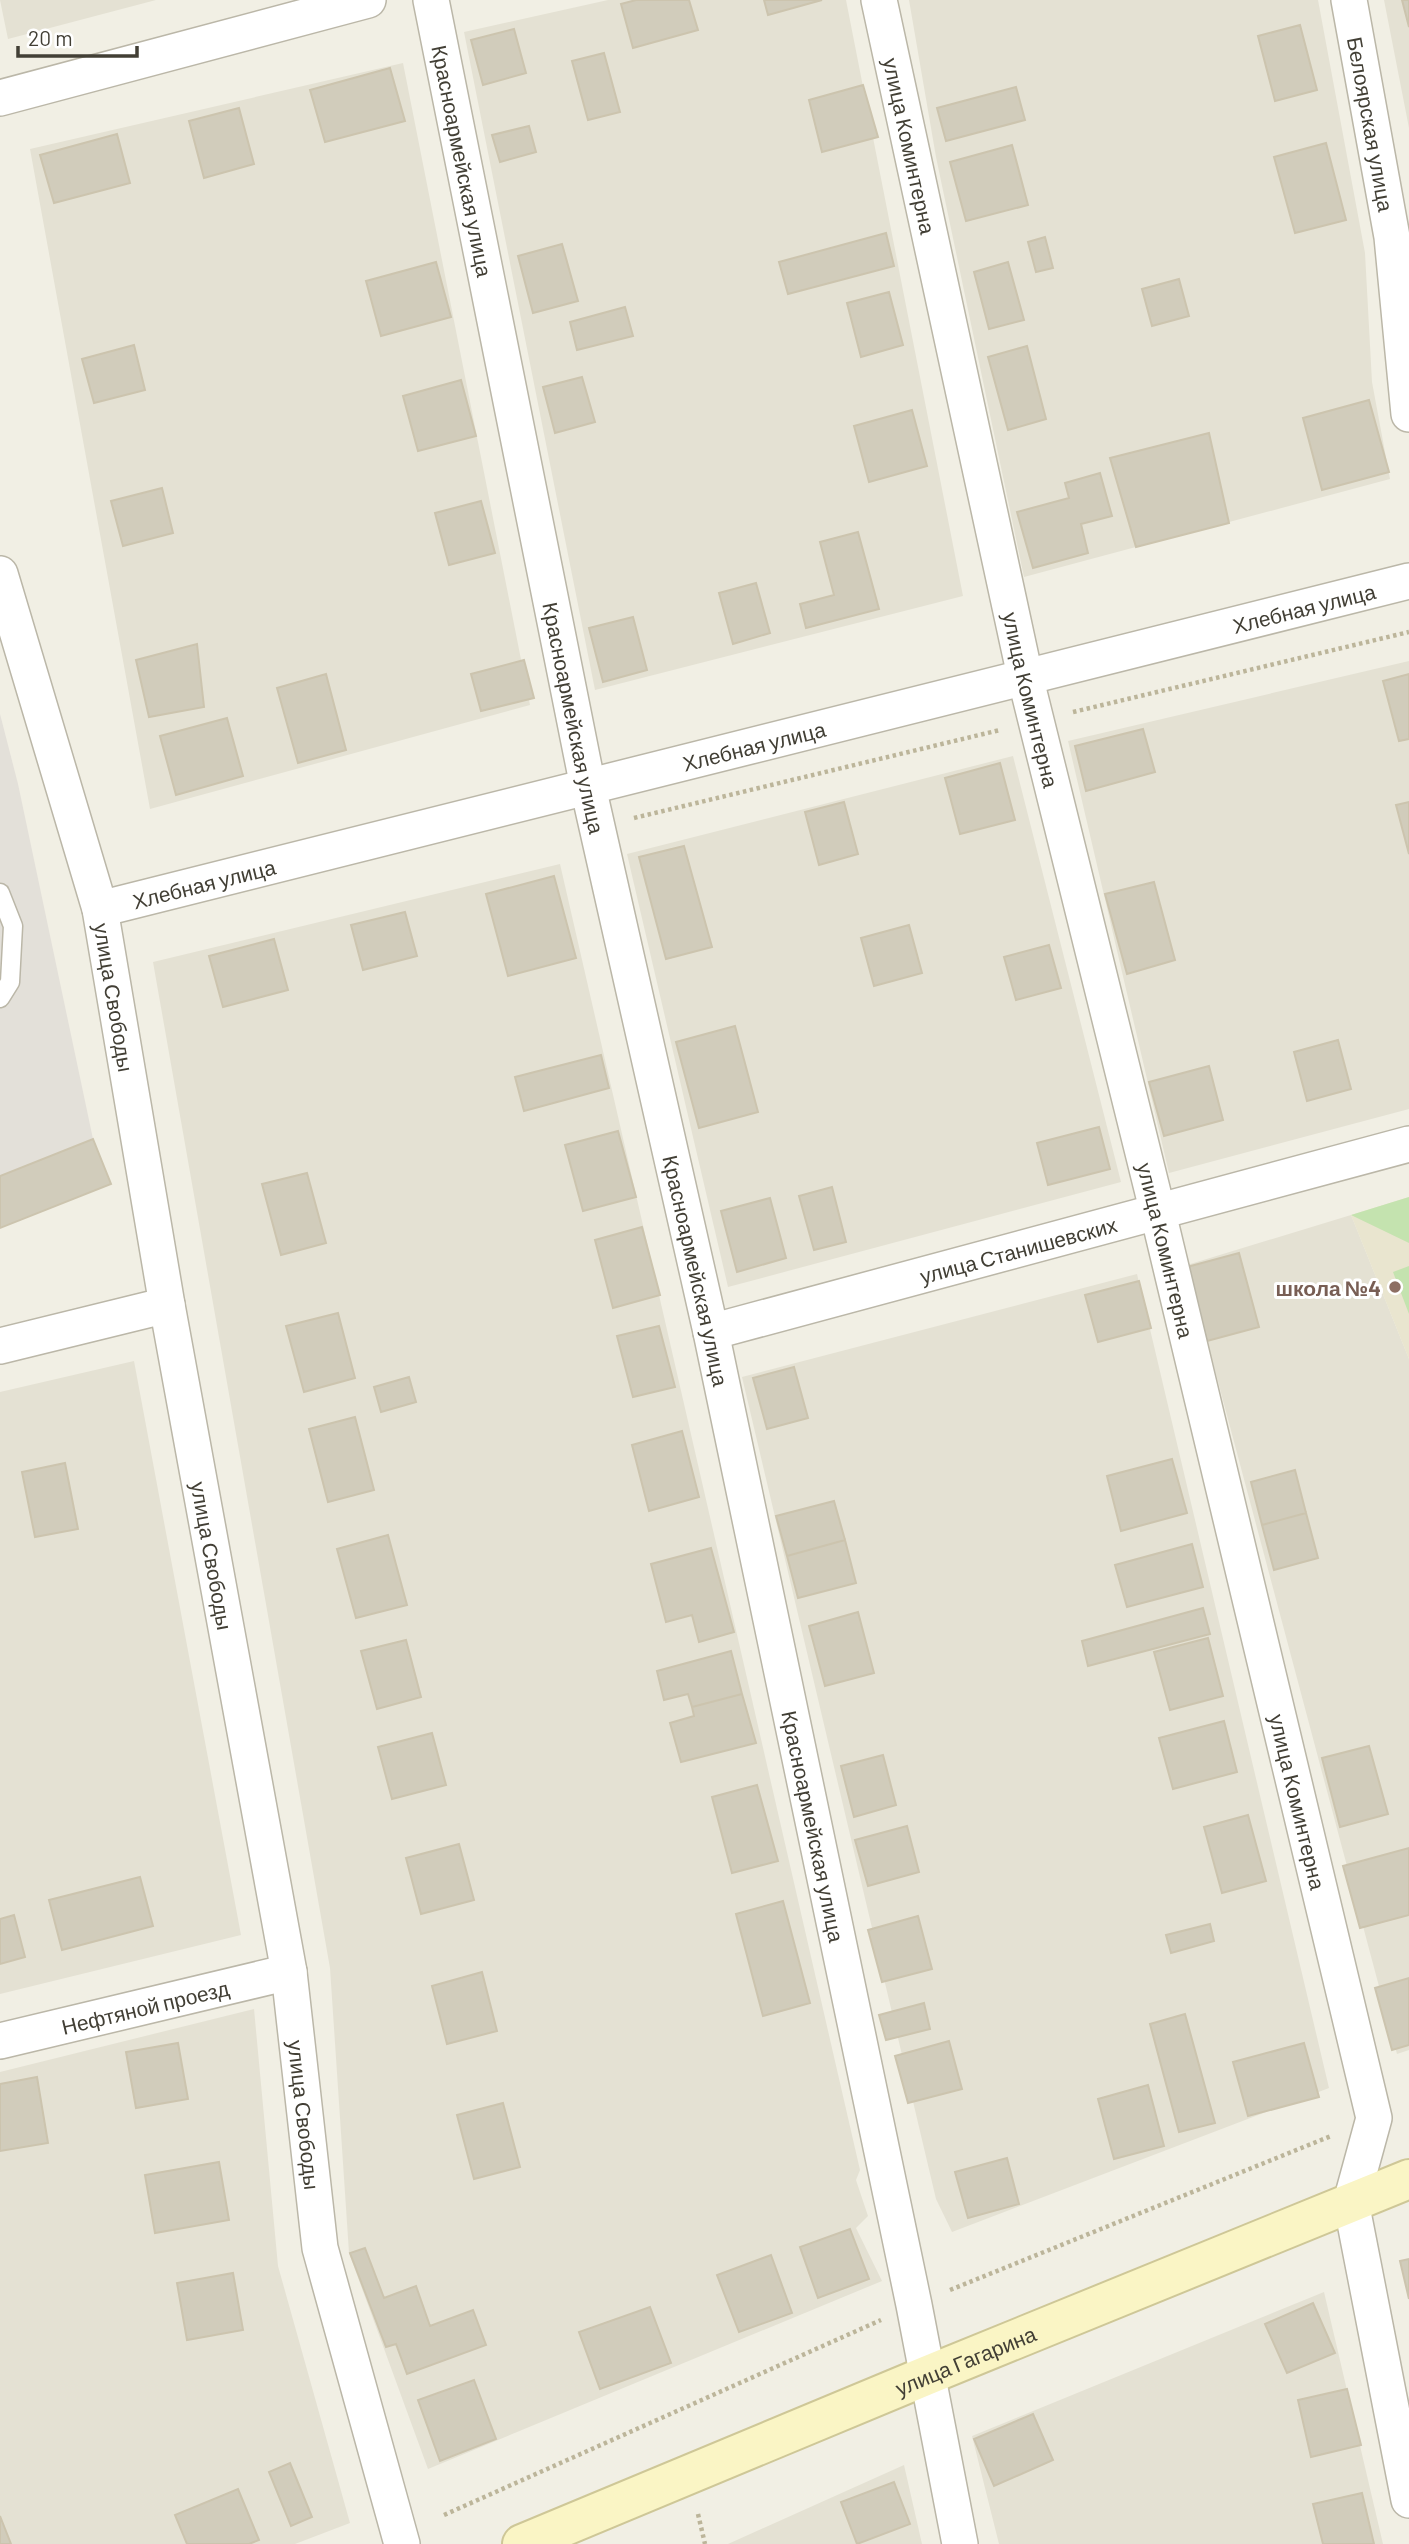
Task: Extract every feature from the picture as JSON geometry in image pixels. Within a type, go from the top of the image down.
[{"type":"street","points":[[0,98],[369,0]]},
{"type":"street","name":"Красноармейская улица","points":[[431,0],[588,787],[711,1332],[928,2375],[960,2544]]},
{"type":"street","name":"улица Коминтерна","points":[[879,0],[1025,676],[1158,1213],[1374,2118],[1351,2202],[1409,2500]]},
{"type":"street","name":"Белоярская улица","points":[[1349,0],[1392,237],[1409,414]]},
{"type":"street","name":"улица Свободы","points":[[0,574],[100,909],[167,1305],[289,1972],[320,2248],[402,2544]]},
{"type":"street","name":"Хлебная улица","points":[[100,909],[1409,581]]},
{"type":"street","name":"улица Станишевских","points":[[711,1332],[1409,1144]]},
{"type":"street","points":[[0,1346],[167,1305]]},
{"type":"street","name":"Нефтяной проезд","points":[[0,2041],[289,1972]]},
{"type":"street","name":"улица Гагарина","points":[[522,2544],[1409,2179]]},
{"type":"lane","points":[[0,893],[13,926],[10,982],[0,998]]},
{"type":"path","points":[[697,2506],[705,2544]]},
{"type":"shaded area","points":[[0,0],[156,0],[8,39]]},
{"type":"shaded area","points":[[608,0],[846,0],[963,596],[595,690],[464,32]]},
{"type":"shaded area","points":[[909,0],[1318,0],[1365,253],[1372,382],[1390,479],[1024,577],[936,157]]},
{"type":"shaded area","points":[[1384,0],[1409,0],[1409,128]]},
{"type":"shaded area","points":[[403,63],[530,705],[150,809],[30,149]]},
{"type":"shaded area","points":[[1409,661],[1409,1109],[1169,1173],[1068,741]]},
{"type":"shaded area","points":[[0,714],[18,784],[93,1139],[0,1176]]},
{"type":"shaded area","points":[[1013,756],[1121,1182],[728,1287],[627,854]]},
{"type":"shaded area","points":[[560,864],[860,2170],[856,2180],[868,2216],[856,2228],[882,2281],[428,2469],[349,2253],[330,1968],[153,962]]},
{"type":"shaded area","name":"школа №4","points":[[1409,1197],[1409,1359],[1351,1215]]},
{"type":"shaded area","points":[[1351,1215],[1409,1359],[1409,2050],[1397,2054],[1187,1265]]},
{"type":"shaded area","points":[[1137,1274],[1329,2088],[952,2232],[936,2199],[742,1377]]},
{"type":"shaded area","points":[[134,1361],[241,1935],[0,1994],[0,1392]]},
{"type":"shaded area","points":[[254,2009],[278,2266],[350,2523],[295,2544],[0,2544],[0,2072]]},
{"type":"shaded area","points":[[1324,2292],[1383,2544],[999,2544],[972,2436]]},
{"type":"shaded area","points":[[904,2465],[922,2544],[728,2544]]},
{"type":"green space","points":[[1409,1197],[1409,1243],[1351,1215]]},
{"type":"green space","points":[[1409,1266],[1409,1314],[1393,1272]]},
{"type":"building","points":[[636,0],[689,0],[698,30],[633,48],[621,4]]},
{"type":"building","points":[[764,0],[822,0],[768,15]]},
{"type":"building","points":[[1402,0],[1409,0],[1409,27]]},
{"type":"building","points":[[1300,25],[1317,90],[1275,101],[1258,36]]},
{"type":"building","points":[[514,29],[526,73],[483,85],[471,40]]},
{"type":"building","points":[[604,53],[620,112],[588,120],[572,61]]},
{"type":"building","points":[[390,68],[405,121],[325,142],[310,90]]},
{"type":"building","points":[[863,85],[878,137],[822,152],[809,100]]},
{"type":"building","points":[[1016,87],[1025,120],[946,141],[937,108]]},
{"type":"building","points":[[239,108],[254,164],[204,178],[189,121]]},
{"type":"building","points":[[529,126],[536,152],[500,162],[492,135]]},
{"type":"building","points":[[117,134],[130,183],[54,203],[40,155]]},
{"type":"building","points":[[1326,143],[1346,220],[1295,233],[1274,157]]},
{"type":"building","points":[[1012,145],[1028,205],[966,221],[950,162]]},
{"type":"building","points":[[886,233],[894,266],[788,294],[779,262]]},
{"type":"building","points":[[1045,237],[1053,268],[1036,272],[1028,242]]},
{"type":"building","points":[[562,244],[578,301],[533,313],[518,256]]},
{"type":"building","points":[[436,262],[451,317],[381,336],[366,281]]},
{"type":"building","points":[[1008,262],[1024,320],[989,329],[974,272]]},
{"type":"building","points":[[1179,279],[1189,316],[1152,326],[1142,289]]},
{"type":"building","points":[[889,292],[903,345],[861,357],[847,303]]},
{"type":"building","points":[[625,307],[633,336],[577,350],[570,322]]},
{"type":"building","points":[[134,345],[145,390],[94,403],[82,359]]},
{"type":"building","points":[[1027,346],[1046,419],[1008,430],[988,357]]},
{"type":"building","points":[[582,377],[595,422],[555,433],[543,387]]},
{"type":"building","points":[[461,380],[476,436],[418,451],[403,396]]},
{"type":"building","points":[[1369,400],[1389,472],[1322,490],[1303,418]]},
{"type":"building","points":[[912,410],[927,466],[869,482],[854,426]]},
{"type":"building","points":[[1209,433],[1229,523],[1136,547],[1110,458]]},
{"type":"building","points":[[1100,473],[1112,516],[1081,524],[1088,553],[1033,568],[1017,512],[1069,498],[1065,483]]},
{"type":"building","points":[[162,488],[173,533],[123,546],[111,501]]},
{"type":"building","points":[[481,501],[495,553],[449,565],[435,513]]},
{"type":"building","points":[[858,532],[879,609],[806,628],[800,604],[834,595],[820,542]]},
{"type":"building","points":[[756,583],[770,633],[733,644],[719,593]]},
{"type":"building","points":[[633,617],[647,670],[603,682],[589,628]]},
{"type":"building","points":[[197,644],[204,707],[149,717],[136,660]]},
{"type":"building","points":[[524,660],[534,698],[481,711],[471,674]]},
{"type":"building","points":[[326,674],[346,750],[298,763],[277,688]]},
{"type":"building","points":[[1409,674],[1409,739],[1399,741],[1383,681]]},
{"type":"building","points":[[227,718],[243,776],[176,795],[160,736]]},
{"type":"building","points":[[1143,729],[1155,772],[1086,791],[1075,746]]},
{"type":"building","points":[[1000,763],[1015,820],[960,834],[945,778]]},
{"type":"building","points":[[844,802],[858,854],[819,865],[805,812]]},
{"type":"building","points":[[1409,802],[1409,854],[1396,805]]},
{"type":"building","points":[[684,846],[712,947],[666,959],[639,857]]},
{"type":"building","points":[[554,876],[576,958],[508,976],[486,894]]},
{"type":"building","points":[[1154,882],[1175,960],[1127,974],[1105,894]]},
{"type":"building","points":[[405,912],[417,956],[363,970],[351,925]]},
{"type":"building","points":[[909,925],[922,973],[874,986],[861,938]]},
{"type":"building","points":[[274,939],[288,990],[223,1007],[209,956]]},
{"type":"building","points":[[1049,945],[1061,988],[1016,1000],[1004,957]]},
{"type":"building","points":[[735,1026],[758,1112],[699,1128],[676,1042]]},
{"type":"building","points":[[1338,1040],[1351,1089],[1307,1101],[1294,1052]]},
{"type":"building","points":[[601,1055],[609,1088],[524,1111],[515,1077]]},
{"type":"building","points":[[1209,1066],[1223,1120],[1164,1136],[1149,1082]]},
{"type":"building","points":[[1099,1127],[1110,1169],[1048,1185],[1037,1143]]},
{"type":"building","points":[[618,1131],[636,1197],[583,1211],[565,1145]]},
{"type":"building","points":[[93,1139],[111,1184],[0,1228],[0,1176]]},
{"type":"building","points":[[307,1173],[326,1243],[281,1255],[262,1184]]},
{"type":"building","points":[[832,1187],[846,1242],[814,1250],[799,1196]]},
{"type":"building","points":[[770,1198],[786,1258],[737,1272],[721,1211]]},
{"type":"building","points":[[642,1227],[660,1295],[613,1308],[595,1240]]},
{"type":"building","points":[[1239,1253],[1259,1327],[1207,1341],[1187,1267]]},
{"type":"building","points":[[1139,1281],[1151,1328],[1098,1342],[1085,1295]]},
{"type":"building","points":[[338,1313],[355,1378],[304,1392],[286,1326]]},
{"type":"building","points":[[659,1326],[675,1387],[633,1397],[617,1336]]},
{"type":"building","points":[[794,1367],[808,1418],[767,1429],[753,1378]]},
{"type":"building","points":[[409,1377],[416,1402],[381,1412],[374,1387]]},
{"type":"building","points":[[355,1417],[374,1490],[328,1502],[309,1429]]},
{"type":"building","points":[[682,1431],[699,1497],[649,1511],[632,1445]]},
{"type":"building","points":[[1172,1459],[1187,1513],[1121,1531],[1107,1476]]},
{"type":"building","points":[[65,1463],[78,1529],[35,1537],[22,1472]]},
{"type":"building","points":[[1295,1470],[1306,1513],[1262,1525],[1251,1482]]},
{"type":"building","points":[[834,1501],[845,1540],[787,1556],[776,1516]]},
{"type":"building","points":[[1306,1513],[1318,1558],[1274,1570],[1262,1525]]},
{"type":"building","points":[[388,1535],[407,1605],[356,1618],[337,1549]]},
{"type":"building","points":[[845,1540],[856,1583],[798,1598],[787,1556]]},
{"type":"building","points":[[1192,1544],[1203,1587],[1127,1607],[1115,1565]]},
{"type":"building","points":[[711,1548],[734,1632],[699,1642],[692,1615],[666,1622],[651,1564]]},
{"type":"building","points":[[1203,1608],[1210,1634],[1088,1666],[1082,1641]]},
{"type":"building","points":[[858,1612],[874,1673],[825,1686],[809,1626]]},
{"type":"building","points":[[1208,1638],[1223,1696],[1170,1710],[1154,1652]]},
{"type":"building","points":[[406,1640],[421,1697],[377,1709],[361,1651]]},
{"type":"building","points":[[731,1651],[742,1694],[692,1707],[688,1694],[664,1700],[657,1671]]},
{"type":"building","points":[[742,1694],[756,1743],[681,1762],[670,1723],[694,1716],[692,1707]]},
{"type":"building","points":[[1224,1721],[1237,1772],[1173,1789],[1159,1738]]},
{"type":"building","points":[[432,1733],[446,1785],[392,1799],[378,1747]]},
{"type":"building","points":[[1369,1746],[1388,1814],[1340,1827],[1322,1758]]},
{"type":"building","points":[[883,1755],[896,1805],[854,1817],[841,1766]]},
{"type":"building","points":[[757,1785],[778,1861],[732,1873],[712,1797]]},
{"type":"building","points":[[1248,1815],[1266,1881],[1222,1893],[1204,1827]]},
{"type":"building","points":[[907,1826],[919,1872],[868,1886],[855,1840]]},
{"type":"building","points":[[459,1844],[474,1900],[421,1914],[406,1858]]},
{"type":"building","points":[[1409,1848],[1409,1915],[1360,1928],[1343,1866]]},
{"type":"building","points":[[140,1877],[153,1926],[62,1950],[49,1900]]},
{"type":"building","points":[[783,1901],[810,2003],[763,2016],[736,1914]]},
{"type":"building","points":[[14,1915],[25,1957],[0,1964],[0,1919]]},
{"type":"building","points":[[918,1916],[932,1969],[882,1982],[868,1930]]},
{"type":"building","points":[[1210,1924],[1214,1941],[1171,1953],[1166,1935]]},
{"type":"building","points":[[482,1972],[497,2031],[447,2044],[432,1986]]},
{"type":"building","points":[[1409,1978],[1409,2045],[1392,2050],[1375,1988]]},
{"type":"building","points":[[924,2003],[930,2029],[886,2040],[879,2015]]},
{"type":"building","points":[[1185,2014],[1215,2123],[1179,2132],[1150,2024]]},
{"type":"building","points":[[949,2041],[962,2089],[908,2103],[895,2056]]},
{"type":"building","points":[[178,2043],[188,2099],[136,2108],[126,2052]]},
{"type":"building","points":[[1304,2043],[1319,2097],[1248,2116],[1233,2062]]},
{"type":"building","points":[[37,2077],[48,2143],[0,2151],[0,2084]]},
{"type":"building","points":[[1148,2085],[1164,2146],[1114,2159],[1098,2099]]},
{"type":"building","points":[[503,2103],[520,2167],[474,2179],[457,2115]]},
{"type":"building","points":[[1007,2158],[1019,2204],[968,2218],[955,2172]]},
{"type":"building","points":[[219,2162],[229,2220],[155,2233],[145,2175]]},
{"type":"building","points":[[850,2229],[869,2279],[818,2298],[800,2247]]},
{"type":"building","points":[[365,2248],[384,2298],[416,2286],[430,2326],[473,2310],[486,2345],[407,2374],[396,2344],[386,2347],[350,2253]]},
{"type":"building","points":[[771,2255],[792,2313],[739,2332],[717,2275]]},
{"type":"building","points":[[1409,2259],[1409,2299],[1400,2261]]},
{"type":"building","points":[[233,2273],[243,2330],[187,2340],[177,2283]]},
{"type":"building","points":[[1313,2303],[1335,2353],[1287,2373],[1265,2324]]},
{"type":"building","points":[[650,2307],[671,2363],[600,2389],[579,2332]]},
{"type":"building","points":[[474,2380],[496,2439],[440,2461],[418,2400]]},
{"type":"building","points":[[1347,2389],[1361,2445],[1311,2457],[1298,2400]]},
{"type":"building","points":[[1033,2414],[1053,2460],[994,2486],[974,2439]]},
{"type":"building","points":[[290,2463],[312,2517],[291,2526],[269,2472]]},
{"type":"building","points":[[894,2482],[910,2524],[857,2544],[841,2502]]},
{"type":"building","points":[[238,2489],[259,2540],[249,2544],[187,2544],[175,2515]]},
{"type":"building","points":[[1362,2493],[1374,2544],[1323,2544],[1313,2504]]},
{"type":"building","points":[[0,2516],[11,2544],[0,2544]]},
{"type":"place","name":"школа №4","points":[[1395,1287]]}]
